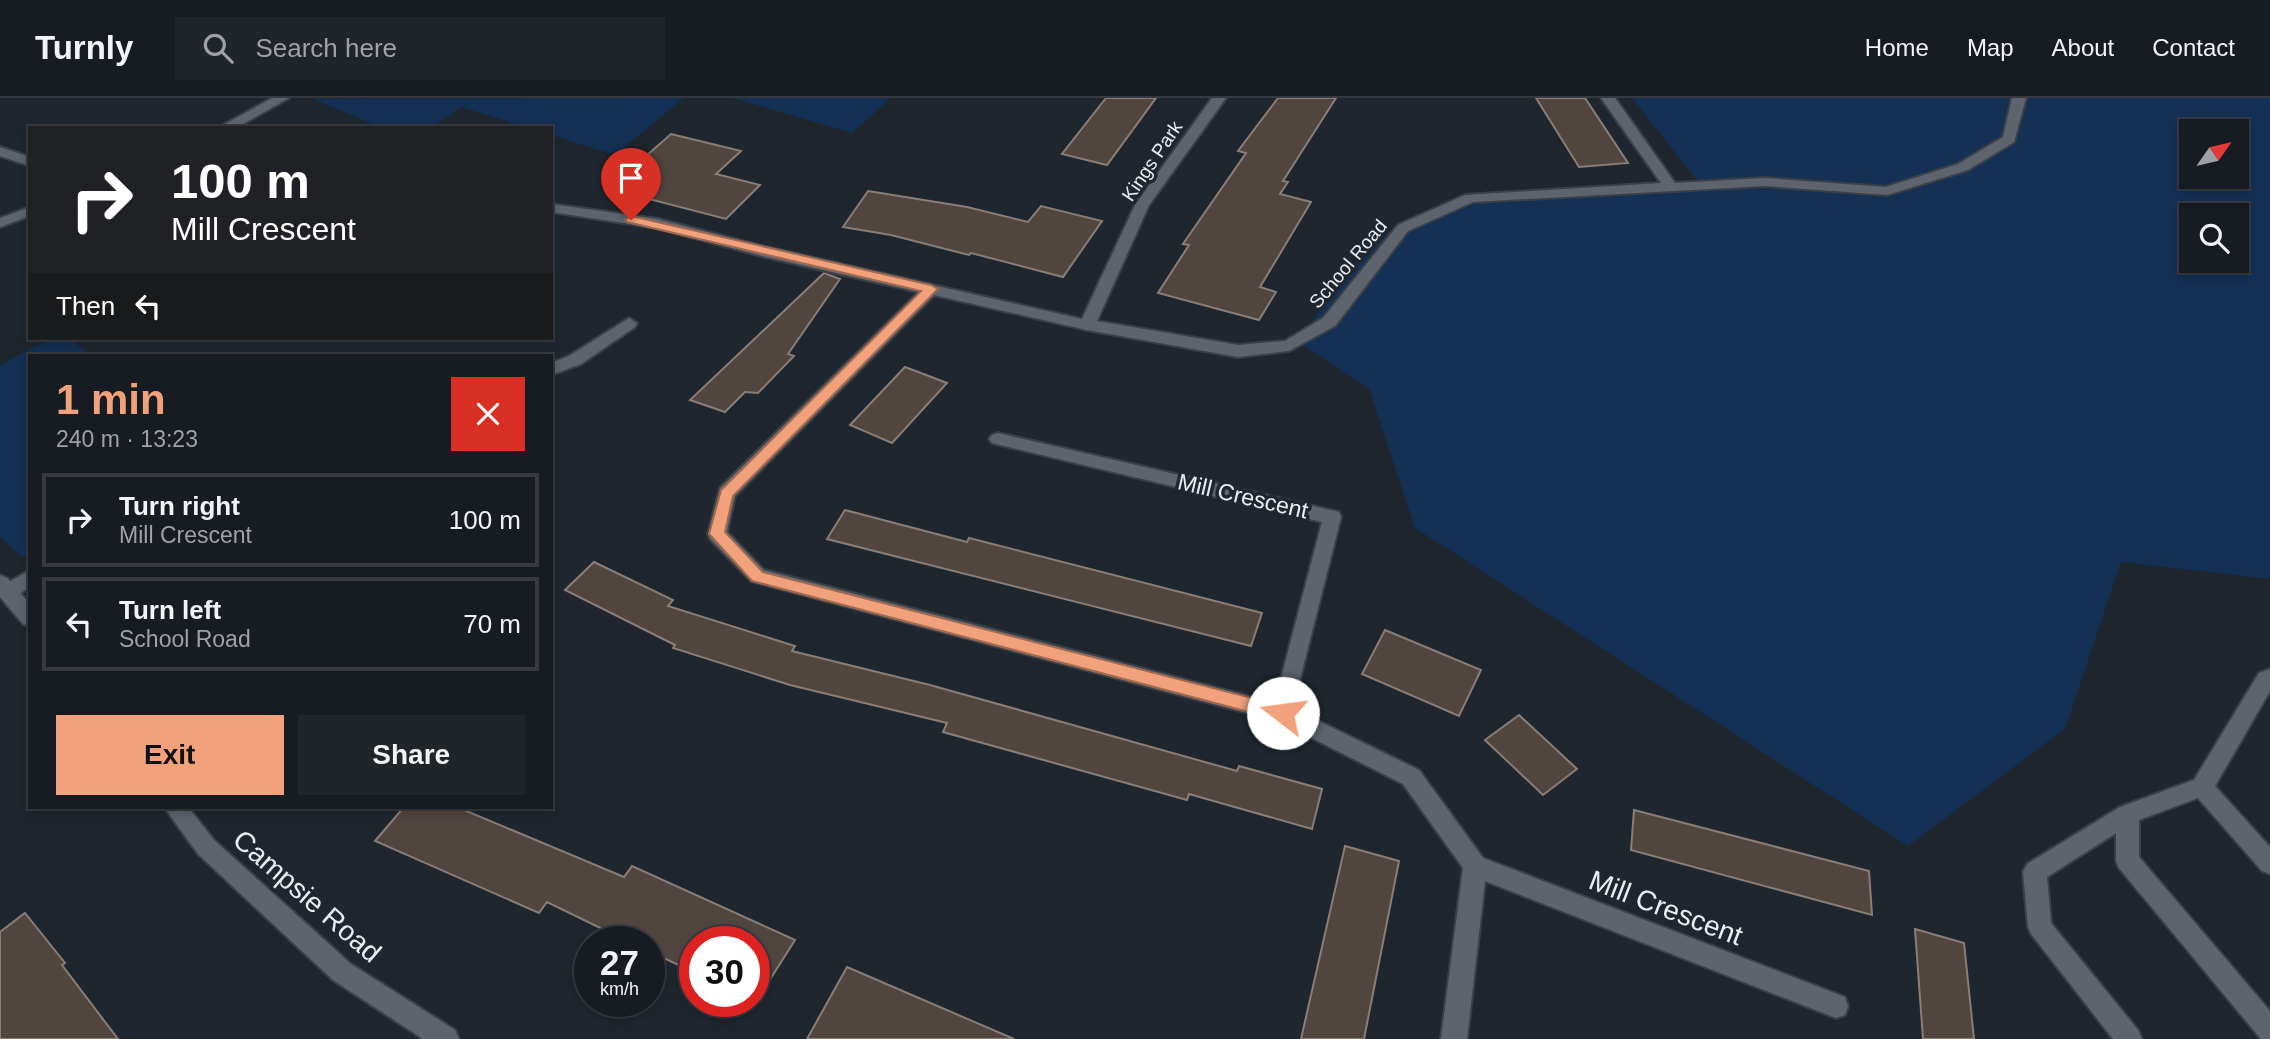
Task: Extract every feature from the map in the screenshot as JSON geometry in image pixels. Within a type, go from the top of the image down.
[{"type":"street","points":[[229,126],[282,98]]},
{"type":"street","name":"Kings Park","points":[[1087,325],[1142,205],[1219,98]]},
{"type":"street","points":[[1608,98],[1670,186]]},
{"type":"street","name":"School Road","points":[[553,208],[658,224],[1087,325],[1237,351],[1289,346],[1329,322],[1403,228],[1470,198],[1765,181],[1887,191],[1963,167],[2009,139],[2019,98]]},
{"type":"street","points":[[0,151],[28,161]]},
{"type":"street","points":[[0,223],[28,212]]},
{"type":"street","points":[[931,289],[726,494],[717,534],[758,576],[1283,713],[1411,777],[1475,866],[1454,1039]]},
{"type":"street","points":[[553,368],[575,360],[628,323]]},
{"type":"street","name":"Mill Crescent","points":[[998,439],[1332,517],[1283,713]]},
{"type":"street","points":[[28,578],[4,587],[28,616]]},
{"type":"street","points":[[2129,1039],[2040,927],[2035,872],[2128,814],[2202,787],[2266,679],[2270,677]]},
{"type":"street","points":[[2202,787],[2270,863]]},
{"type":"street","name":"Campsie Road","points":[[177,809],[206,847],[342,972],[446,1039]]},
{"type":"street","points":[[2128,814],[2127,861],[2270,1030]]},
{"type":"street","name":"Mill Crescent","points":[[1475,866],[1836,1006]]},
{"type":"shaded area","points":[[684,98],[615,155],[553,136],[553,126],[522,126],[461,107],[434,126],[377,126],[313,99]]},
{"type":"shaded area","points":[[733,98],[891,98],[852,133]]},
{"type":"shaded area","points":[[1632,98],[2270,98],[2270,579],[2121,562],[2065,729],[1908,846],[1415,528],[1369,389],[1297,341],[1373,238],[1470,198],[1700,184]]},
{"type":"shaded area","points":[[48,340],[71,340],[91,354],[28,354],[28,555],[24,558],[0,537],[0,365]]},
{"type":"building","points":[[1106,98],[1156,98],[1107,165],[1062,154]]},
{"type":"building","points":[[1278,98],[1336,98],[1283,181],[1288,182],[1280,194],[1311,202],[1260,287],[1276,292],[1259,320],[1158,293],[1189,245],[1183,244],[1246,153],[1238,151]]},
{"type":"building","points":[[1536,98],[1585,98],[1628,163],[1579,167]]},
{"type":"building","points":[[671,134],[741,151],[716,174],[760,185],[726,219],[622,192],[643,173],[630,170]]},
{"type":"building","points":[[868,191],[967,207],[1028,222],[1041,206],[1102,221],[1063,277],[971,253],[969,255],[891,235],[843,227]]},
{"type":"building","points":[[824,273],[840,279],[788,354],[794,356],[758,393],[745,392],[725,412],[690,400]]},
{"type":"building","points":[[905,367],[947,383],[892,443],[850,425]]},
{"type":"building","points":[[845,510],[967,542],[969,538],[1262,613],[1251,646],[827,539]]},
{"type":"building","points":[[594,562],[673,600],[668,606],[795,646],[792,651],[930,685],[1237,771],[1239,766],[1322,789],[1312,829],[1189,794],[1187,800],[943,732],[947,723],[790,685],[673,648],[675,645],[565,590]]},
{"type":"building","points":[[1385,630],[1481,670],[1459,716],[1362,674]]},
{"type":"building","points":[[1519,715],[1577,769],[1543,795],[1485,740]]},
{"type":"building","points":[[402,809],[462,809],[624,877],[632,866],[764,926],[679,926],[679,965],[665,959],[665,926],[596,926],[547,902],[539,913],[375,841]]},
{"type":"building","points":[[1634,810],[1869,871],[1872,915],[1631,850]]},
{"type":"building","points":[[1345,846],[1399,861],[1364,1039],[1301,1039]]},
{"type":"building","points":[[25,913],[65,963],[62,965],[118,1039],[0,1039],[0,932]]},
{"type":"building","points":[[770,929],[795,940],[770,980]]},
{"type":"building","points":[[1915,929],[1964,943],[1974,1039],[1923,1039]]},
{"type":"building","points":[[847,967],[1014,1039],[807,1039]]},
{"type":"route","points":[[631,220],[658,224],[765,252],[931,289],[726,494],[717,534],[758,576],[1283,713]]}]
